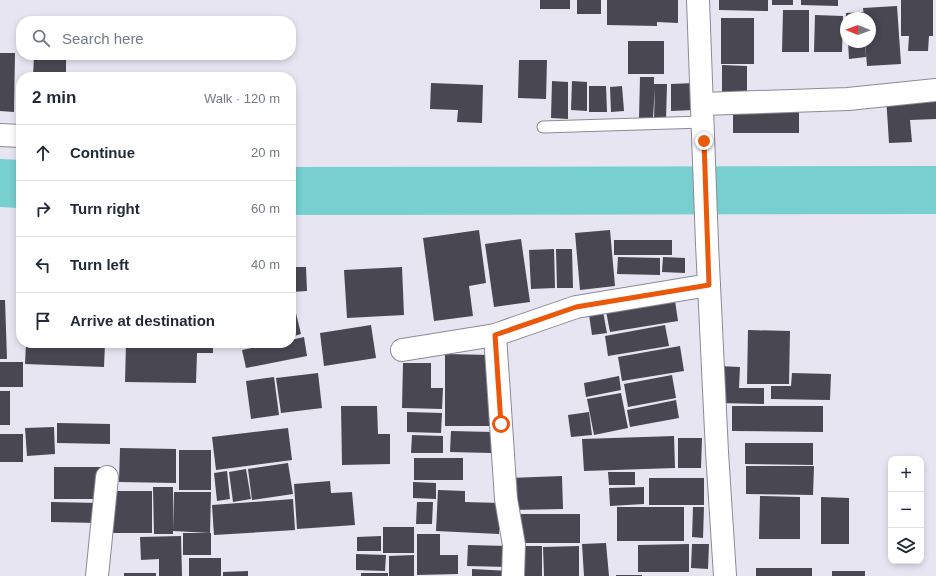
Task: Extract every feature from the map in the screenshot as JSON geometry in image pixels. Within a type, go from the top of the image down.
[{"type":"street","points":[[698,0],[706,227],[717,452],[725,576]]},
{"type":"street","points":[[703,122],[848,99],[936,90]]},
{"type":"street","points":[[0,135],[16,136]]},
{"type":"street","points":[[402,350],[495,335],[576,307],[709,285]]},
{"type":"street","points":[[495,335],[506,499],[514,544],[512,576]]},
{"type":"street","points":[[96,576],[107,476]]},
{"type":"lane","points":[[543,127],[703,122]]},
{"type":"building","points":[[540,0],[570,0],[570,9],[540,9]]},
{"type":"building","points":[[577,0],[601,0],[601,14],[577,14]]},
{"type":"building","points":[[607,0],[678,0],[678,23],[657,22],[657,26],[607,25]]},
{"type":"building","points":[[719,0],[768,0],[768,11],[719,10]]},
{"type":"building","points":[[772,0],[793,0],[793,5],[772,5]]},
{"type":"building","points":[[801,0],[838,0],[838,6],[801,5]]},
{"type":"building","points":[[901,0],[933,0],[933,36],[929,36],[928,51],[908,51],[909,36],[901,36]]},
{"type":"building","points":[[897,6],[901,64],[867,66],[866,48],[876,48],[876,12],[863,12],[863,8]]},
{"type":"building","points":[[783,10],[809,10],[809,52],[782,52]]},
{"type":"building","points":[[815,15],[840,16],[840,48],[842,48],[842,52],[814,52]]},
{"type":"building","points":[[721,18],[754,18],[754,64],[721,64]]},
{"type":"building","points":[[628,41],[664,41],[664,74],[628,74]]},
{"type":"building","points":[[848,48],[865,48],[866,57],[849,59]]},
{"type":"building","points":[[0,53],[15,53],[14,112],[0,111]]},
{"type":"building","points":[[34,60],[66,60],[66,72],[33,72]]},
{"type":"building","points":[[519,60],[547,60],[546,99],[518,98]]},
{"type":"building","points":[[722,65],[747,66],[747,98],[722,98]]},
{"type":"building","points":[[640,77],[654,77],[654,84],[667,84],[666,120],[654,119],[655,87],[653,118],[639,118]]},
{"type":"building","points":[[552,81],[568,82],[568,119],[551,118]]},
{"type":"building","points":[[572,81],[587,82],[587,111],[571,110]]},
{"type":"building","points":[[431,83],[483,85],[482,123],[457,122],[458,110],[430,109]]},
{"type":"building","points":[[694,83],[694,110],[671,111],[671,84]]},
{"type":"building","points":[[589,86],[606,86],[607,112],[589,112]]},
{"type":"building","points":[[622,86],[624,111],[611,112],[610,87]]},
{"type":"building","points":[[936,94],[936,119],[910,120],[912,142],[889,143],[886,96]]},
{"type":"building","points":[[799,104],[799,133],[733,133],[733,105]]},
{"type":"building","points":[[479,230],[486,283],[469,286],[473,316],[434,321],[423,238]]},
{"type":"building","points":[[610,230],[615,286],[580,290],[575,233]]},
{"type":"building","points":[[521,239],[530,302],[494,307],[485,244]]},
{"type":"building","points":[[614,240],[672,240],[672,255],[614,255]]},
{"type":"building","points":[[554,249],[555,288],[531,289],[529,250]]},
{"type":"building","points":[[556,249],[572,249],[573,288],[557,288]]},
{"type":"building","points":[[618,257],[660,258],[660,275],[617,274]]},
{"type":"building","points":[[663,257],[685,258],[685,273],[662,272]]},
{"type":"building","points":[[296,267],[306,267],[307,291],[296,292]]},
{"type":"building","points":[[402,267],[404,315],[347,318],[344,270]]},
{"type":"building","points":[[674,294],[678,321],[610,332],[605,306]]},
{"type":"building","points":[[0,300],[5,300],[7,359],[0,359]]},
{"type":"building","points":[[602,306],[607,333],[592,335],[588,308]]},
{"type":"building","points":[[296,313],[301,334],[296,336]]},
{"type":"building","points":[[371,325],[376,358],[324,366],[320,333]]},
{"type":"building","points":[[665,325],[669,346],[608,356],[605,336]]},
{"type":"building","points":[[748,330],[790,331],[789,384],[747,384]]},
{"type":"building","points":[[304,337],[307,356],[246,368],[242,350],[251,348],[296,348],[296,339]]},
{"type":"building","points":[[680,346],[684,371],[622,381],[618,357]]},
{"type":"building","points":[[26,348],[105,348],[104,367],[25,364]]},
{"type":"building","points":[[126,348],[213,348],[213,353],[197,353],[196,383],[125,382]]},
{"type":"building","points":[[445,354],[492,355],[491,426],[445,426]]},
{"type":"building","points":[[0,362],[23,362],[23,387],[0,387]]},
{"type":"building","points":[[403,363],[431,363],[431,388],[443,388],[442,409],[402,408]]},
{"type":"building","points":[[718,366],[740,367],[739,388],[764,388],[764,404],[717,403]]},
{"type":"building","points":[[318,373],[322,408],[281,413],[276,378]]},
{"type":"building","points":[[792,373],[831,374],[830,400],[771,399],[771,386],[791,386]]},
{"type":"building","points":[[672,375],[676,398],[628,407],[624,384]]},
{"type":"building","points":[[619,376],[621,390],[586,397],[584,383]]},
{"type":"building","points":[[274,377],[279,415],[251,419],[246,381]]},
{"type":"building","points":[[0,391],[10,391],[10,425],[0,425]]},
{"type":"building","points":[[621,393],[628,428],[594,435],[587,399]]},
{"type":"building","points":[[676,400],[679,418],[630,427],[627,410]]},
{"type":"building","points":[[341,406],[377,406],[378,434],[390,434],[390,464],[342,465]]},
{"type":"building","points":[[732,406],[823,406],[823,432],[732,431]]},
{"type":"building","points":[[407,412],[442,413],[441,433],[407,432]]},
{"type":"building","points":[[589,412],[592,435],[571,437],[568,415]]},
{"type":"building","points":[[57,423],[110,424],[110,444],[57,443]]},
{"type":"building","points":[[54,427],[55,454],[27,456],[25,428]]},
{"type":"building","points":[[288,428],[292,460],[216,470],[212,437]]},
{"type":"building","points":[[451,431],[492,432],[491,453],[450,452]]},
{"type":"building","points":[[0,434],[23,434],[23,462],[0,462]]},
{"type":"building","points":[[412,435],[443,436],[443,453],[411,453]]},
{"type":"building","points":[[674,436],[675,468],[584,471],[582,439]]},
{"type":"building","points":[[678,438],[702,438],[701,468],[678,468]]},
{"type":"building","points":[[745,443],[813,443],[813,465],[745,464]]},
{"type":"building","points":[[120,448],[176,449],[176,483],[119,482]]},
{"type":"building","points":[[179,450],[211,450],[211,490],[179,490]]},
{"type":"building","points":[[414,458],[463,458],[463,480],[414,480]]},
{"type":"building","points":[[288,463],[293,494],[252,500],[248,469]]},
{"type":"building","points":[[746,466],[814,466],[813,495],[746,494]]},
{"type":"building","points":[[54,467],[100,467],[100,499],[54,499]]},
{"type":"building","points":[[246,469],[251,499],[233,502],[229,472]]},
{"type":"building","points":[[227,471],[230,499],[217,501],[214,473]]},
{"type":"building","points":[[608,472],[635,472],[635,485],[609,485]]},
{"type":"building","points":[[562,476],[563,509],[510,510],[509,478]]},
{"type":"building","points":[[649,478],[704,478],[704,505],[649,505]]},
{"type":"building","points":[[330,481],[331,493],[352,492],[355,525],[297,529],[294,484]]},
{"type":"building","points":[[413,482],[436,483],[436,499],[413,498]]},
{"type":"building","points":[[153,487],[173,487],[173,534],[154,534]]},
{"type":"building","points":[[644,487],[644,504],[610,506],[609,488]]},
{"type":"building","points":[[438,490],[465,491],[465,502],[500,503],[499,534],[436,531]]},
{"type":"building","points":[[110,491],[152,491],[152,533],[110,533]]},
{"type":"building","points":[[174,492],[211,492],[210,533],[173,531]]},
{"type":"building","points":[[760,496],[800,497],[800,539],[759,539]]},
{"type":"building","points":[[821,497],[849,498],[849,544],[821,544]]},
{"type":"building","points":[[293,499],[295,530],[214,535],[212,505]]},
{"type":"building","points":[[51,502],[99,503],[98,523],[51,522]]},
{"type":"building","points":[[417,502],[433,502],[432,524],[416,524]]},
{"type":"building","points":[[617,507],[684,507],[684,541],[617,541]]},
{"type":"building","points":[[693,507],[704,507],[703,538],[692,537]]},
{"type":"building","points":[[521,514],[580,514],[580,543],[520,543]]},
{"type":"building","points":[[383,527],[414,527],[414,553],[383,553]]},
{"type":"building","points":[[183,533],[211,533],[211,555],[183,555]]},
{"type":"building","points":[[417,534],[440,534],[440,555],[458,555],[458,574],[417,575]]},
{"type":"building","points":[[181,536],[182,576],[159,576],[159,559],[141,560],[140,537]]},
{"type":"building","points":[[381,536],[381,551],[357,551],[357,537]]},
{"type":"building","points":[[606,543],[609,576],[584,576],[582,544]]},
{"type":"building","points":[[689,544],[689,572],[638,572],[638,545]]},
{"type":"building","points":[[692,544],[709,544],[708,569],[691,568]]},
{"type":"building","points":[[468,545],[508,546],[508,567],[467,566]]},
{"type":"building","points":[[516,546],[542,546],[542,576],[516,576]]},
{"type":"building","points":[[579,546],[579,576],[544,576],[543,547]]},
{"type":"building","points":[[356,554],[386,555],[385,571],[356,570]]},
{"type":"building","points":[[414,555],[414,576],[389,576],[389,556]]},
{"type":"building","points":[[189,558],[221,558],[221,576],[189,576]]},
{"type":"building","points":[[756,568],[812,568],[812,576],[756,576]]},
{"type":"building","points":[[472,569],[511,571],[511,576],[472,576]]},
{"type":"building","points":[[248,571],[248,576],[223,576],[223,572]]},
{"type":"building","points":[[832,571],[865,571],[865,576],[832,576]]},
{"type":"building","points":[[124,573],[156,573],[156,576],[124,576]]},
{"type":"building","points":[[361,573],[388,573],[388,576],[361,576]]},
{"type":"building","points":[[642,575],[642,576],[616,576]]},
{"type":"waterway","points":[[0,183],[16,184]]},
{"type":"waterway","points":[[296,191],[936,190]]},
{"type":"route","points":[[501,424],[495,335],[576,307],[709,285],[704,141]]}]
